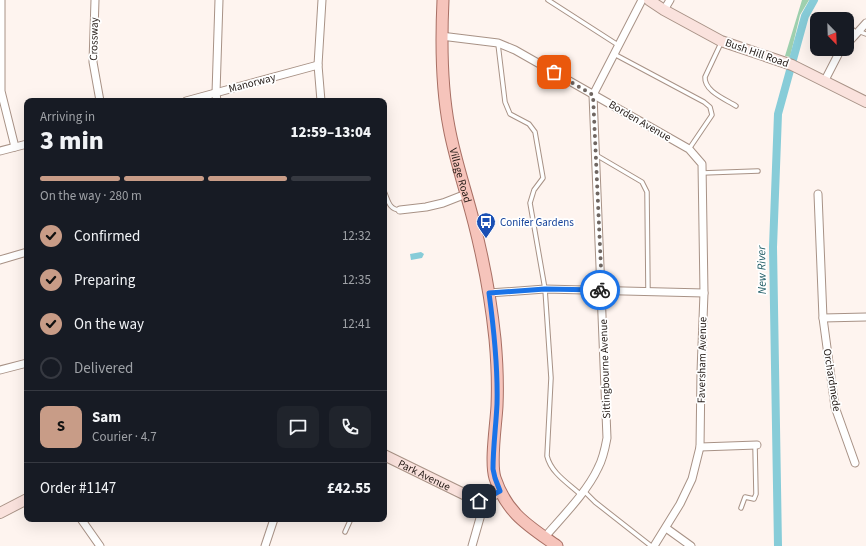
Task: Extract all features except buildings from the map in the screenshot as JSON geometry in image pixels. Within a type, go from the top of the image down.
[{"type":"main road","name":"Village Road","points":[[443,0],[441,36],[448,125],[482,256],[495,339],[497,404],[493,469],[500,491]]},
{"type":"main road","points":[[500,491],[518,518],[557,546]]},
{"type":"street","points":[[1,0],[2,91],[15,147]]},
{"type":"street","name":"Crossway","points":[[95,0],[93,62],[99,98]]},
{"type":"street","points":[[217,98],[219,0]]},
{"type":"street","points":[[321,98],[318,65],[322,0]]},
{"type":"street","name":"Sittingbourne Avenue","points":[[544,538],[582,493],[598,469],[608,438],[593,95],[642,0]]},
{"type":"street","name":"Bush Hill Road","points":[[649,0],[664,10],[721,41],[792,65],[866,102]]},
{"type":"street","points":[[664,10],[670,0]]},
{"type":"street","points":[[854,36],[866,23]]},
{"type":"street","name":"Borden Avenue","points":[[441,36],[498,42],[515,50],[689,149],[702,164]]},
{"type":"street","points":[[824,82],[837,56]]},
{"type":"street","name":"Manorway","points":[[197,98],[318,65]]},
{"type":"street","points":[[0,152],[24,145]]},
{"type":"street","name":"Faversham Avenue","points":[[653,546],[666,528],[680,504],[692,479],[700,447],[704,293],[702,164]]},
{"type":"street","points":[[400,210],[426,207],[443,203],[466,194]]},
{"type":"street","name":"Orchardmede","points":[[818,194],[823,318],[835,407],[855,463]]},
{"type":"street","points":[[0,260],[24,253]]},
{"type":"street","points":[[489,293],[545,289],[704,293]]},
{"type":"street","points":[[823,318],[866,317]]},
{"type":"street","points":[[0,370],[24,364]]},
{"type":"street","points":[[700,447],[756,445]]},
{"type":"street","name":"Park Avenue","points":[[387,456],[476,500],[482,500]]},
{"type":"street","points":[[472,546],[482,511],[482,500],[500,491]]},
{"type":"street","points":[[0,513],[24,501]]},
{"type":"street","points":[[83,522],[100,546]]},
{"type":"street","points":[[265,546],[273,522]]},
{"type":"street","points":[[666,528],[690,546]]},
{"type":"lane","points":[[548,0],[618,45]]},
{"type":"lane","points":[[854,30],[866,34]]},
{"type":"lane","points":[[721,41],[705,76],[705,82],[708,88],[736,106]]},
{"type":"lane","points":[[498,42],[505,102],[510,114],[529,124],[535,132],[543,178],[534,190],[530,203],[545,289],[551,378],[547,456],[549,464],[554,472],[653,546]]},
{"type":"lane","points":[[614,54],[704,102],[710,107],[712,115],[689,149]]},
{"type":"lane","points":[[596,155],[642,182],[645,187],[648,291]]},
{"type":"lane","points":[[702,173],[758,170]]},
{"type":"lane","points":[[387,197],[395,210],[400,210]]},
{"type":"lane","points":[[741,508],[745,497],[754,499],[756,494],[756,445]]},
{"type":"lane","points":[[345,532],[350,522]]},
{"type":"green space","points":[[802,0],[809,0],[800,15],[790,57],[785,56]]},
{"type":"water","points":[[421,252],[424,254],[422,258],[411,260],[410,254]]},
{"type":"waterway","name":"New River","points":[[778,546],[773,247],[778,114],[805,16],[814,0]]},
{"type":"way so far","points":[[554,72],[593,95],[602,290],[600,290]]},
{"type":"place","name":"Conifer Gardens","points":[[486,239]]},
{"type":"route","points":[[479,501],[500,491],[493,469],[497,404],[497,374],[495,339],[489,293],[545,289],[600,290]]}]
